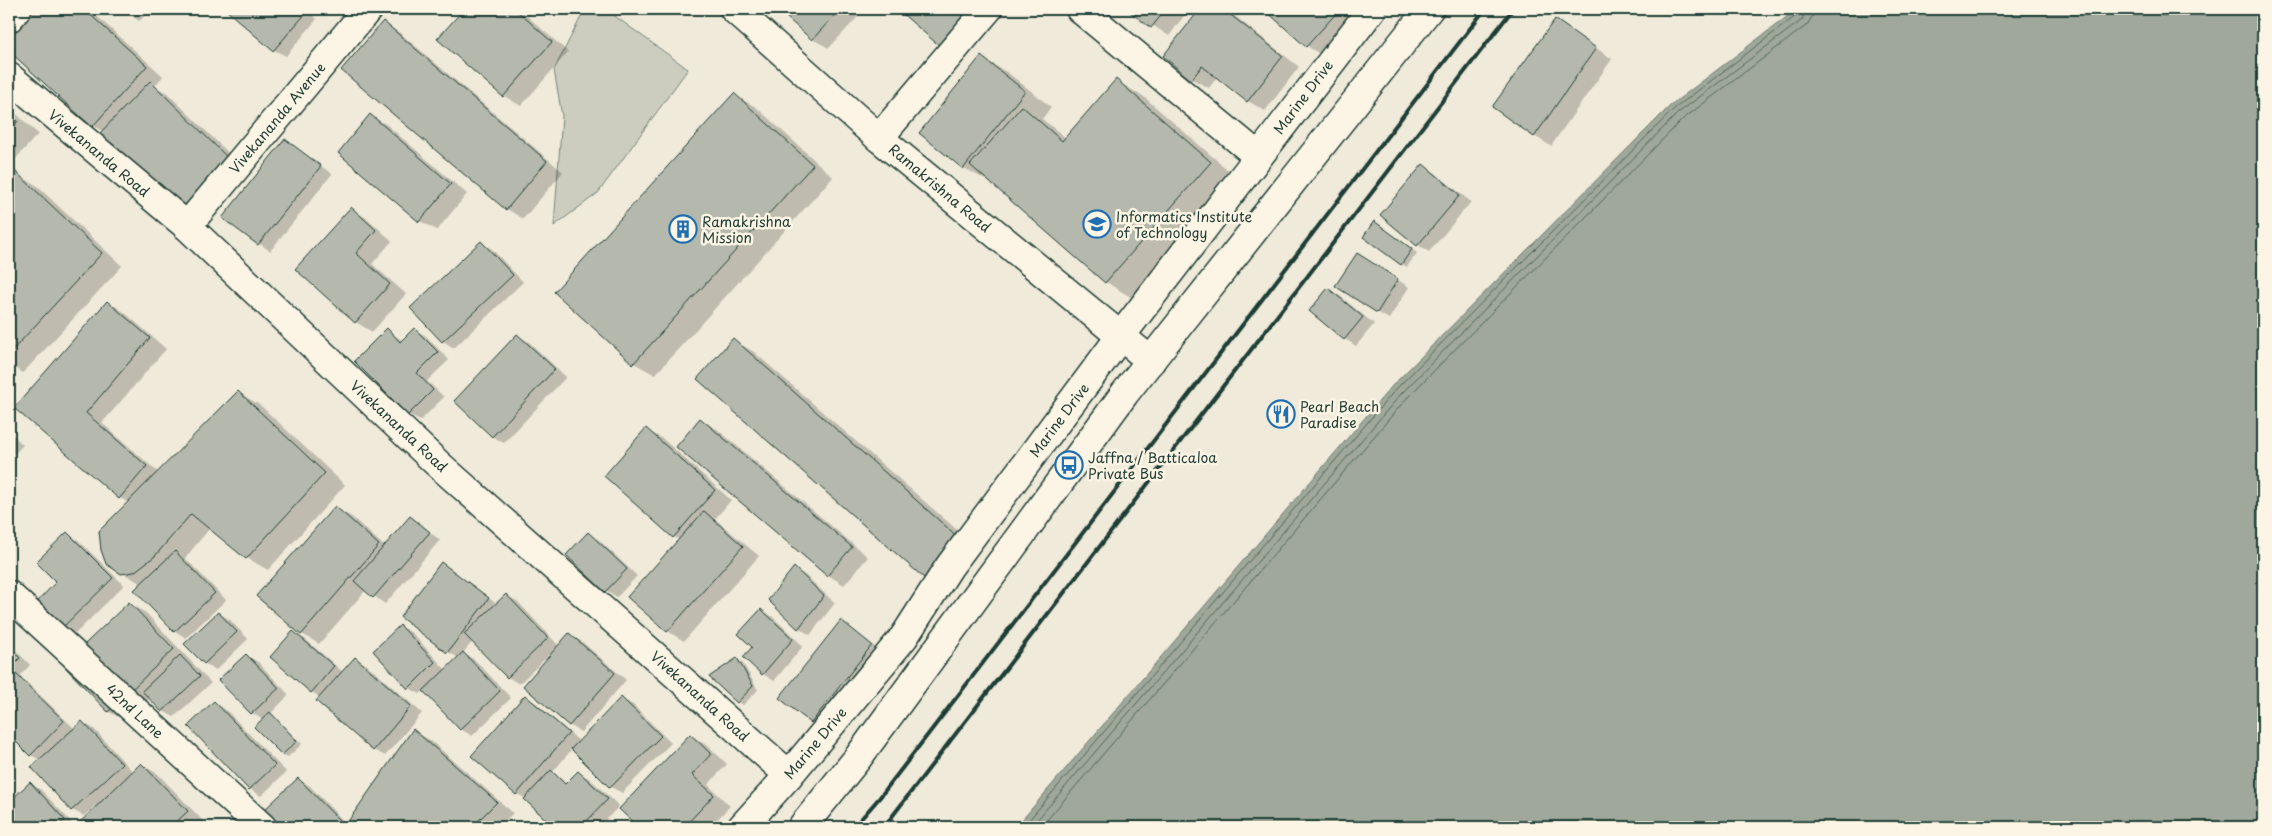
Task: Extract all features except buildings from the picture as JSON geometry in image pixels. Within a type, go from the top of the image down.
[{"type":"street","points":[[9,18],[17,9]]},
{"type":"street","name":"Vivekananda Avenue","points":[[187,226],[368,9]]},
{"type":"street","name":"Ramakrishna Road","points":[[734,9],[879,138],[1151,361]]},
{"type":"street","points":[[879,138],[988,9]]},
{"type":"street","points":[[1080,9],[1258,156]]},
{"type":"street","name":"Marine Drive","points":[[742,827],[789,775],[904,637],[949,567],[1120,336],[1372,9]]},
{"type":"street","points":[[802,827],[857,759],[1151,361],[1429,9]]},
{"type":"street","name":"Vivekananda Road","points":[[9,77],[187,226],[438,464],[789,775]]},
{"type":"street","name":"42nd Lane","points":[[9,595],[262,827]]},
{"type":"shaded area","points":[[585,9],[605,9],[688,69],[598,193],[554,226],[562,116],[554,70]]},
{"type":"water","points":[[1797,9],[2263,9],[2263,827],[1016,827],[1392,386],[1671,105]]},
{"type":"railway","points":[[854,827],[880,797],[1485,9]]},
{"type":"railway","points":[[884,827],[1513,9]]},
{"type":"place","name":"Informatics Institute of Technology","points":[[1097,224]]},
{"type":"place","name":"Ramakrishna Mission","points":[[683,229]]},
{"type":"place","name":"Pearl Beach Paradise","points":[[1281,414]]},
{"type":"place","name":"Jaffna / Batticaloa Private Bus","points":[[1069,465]]}]
